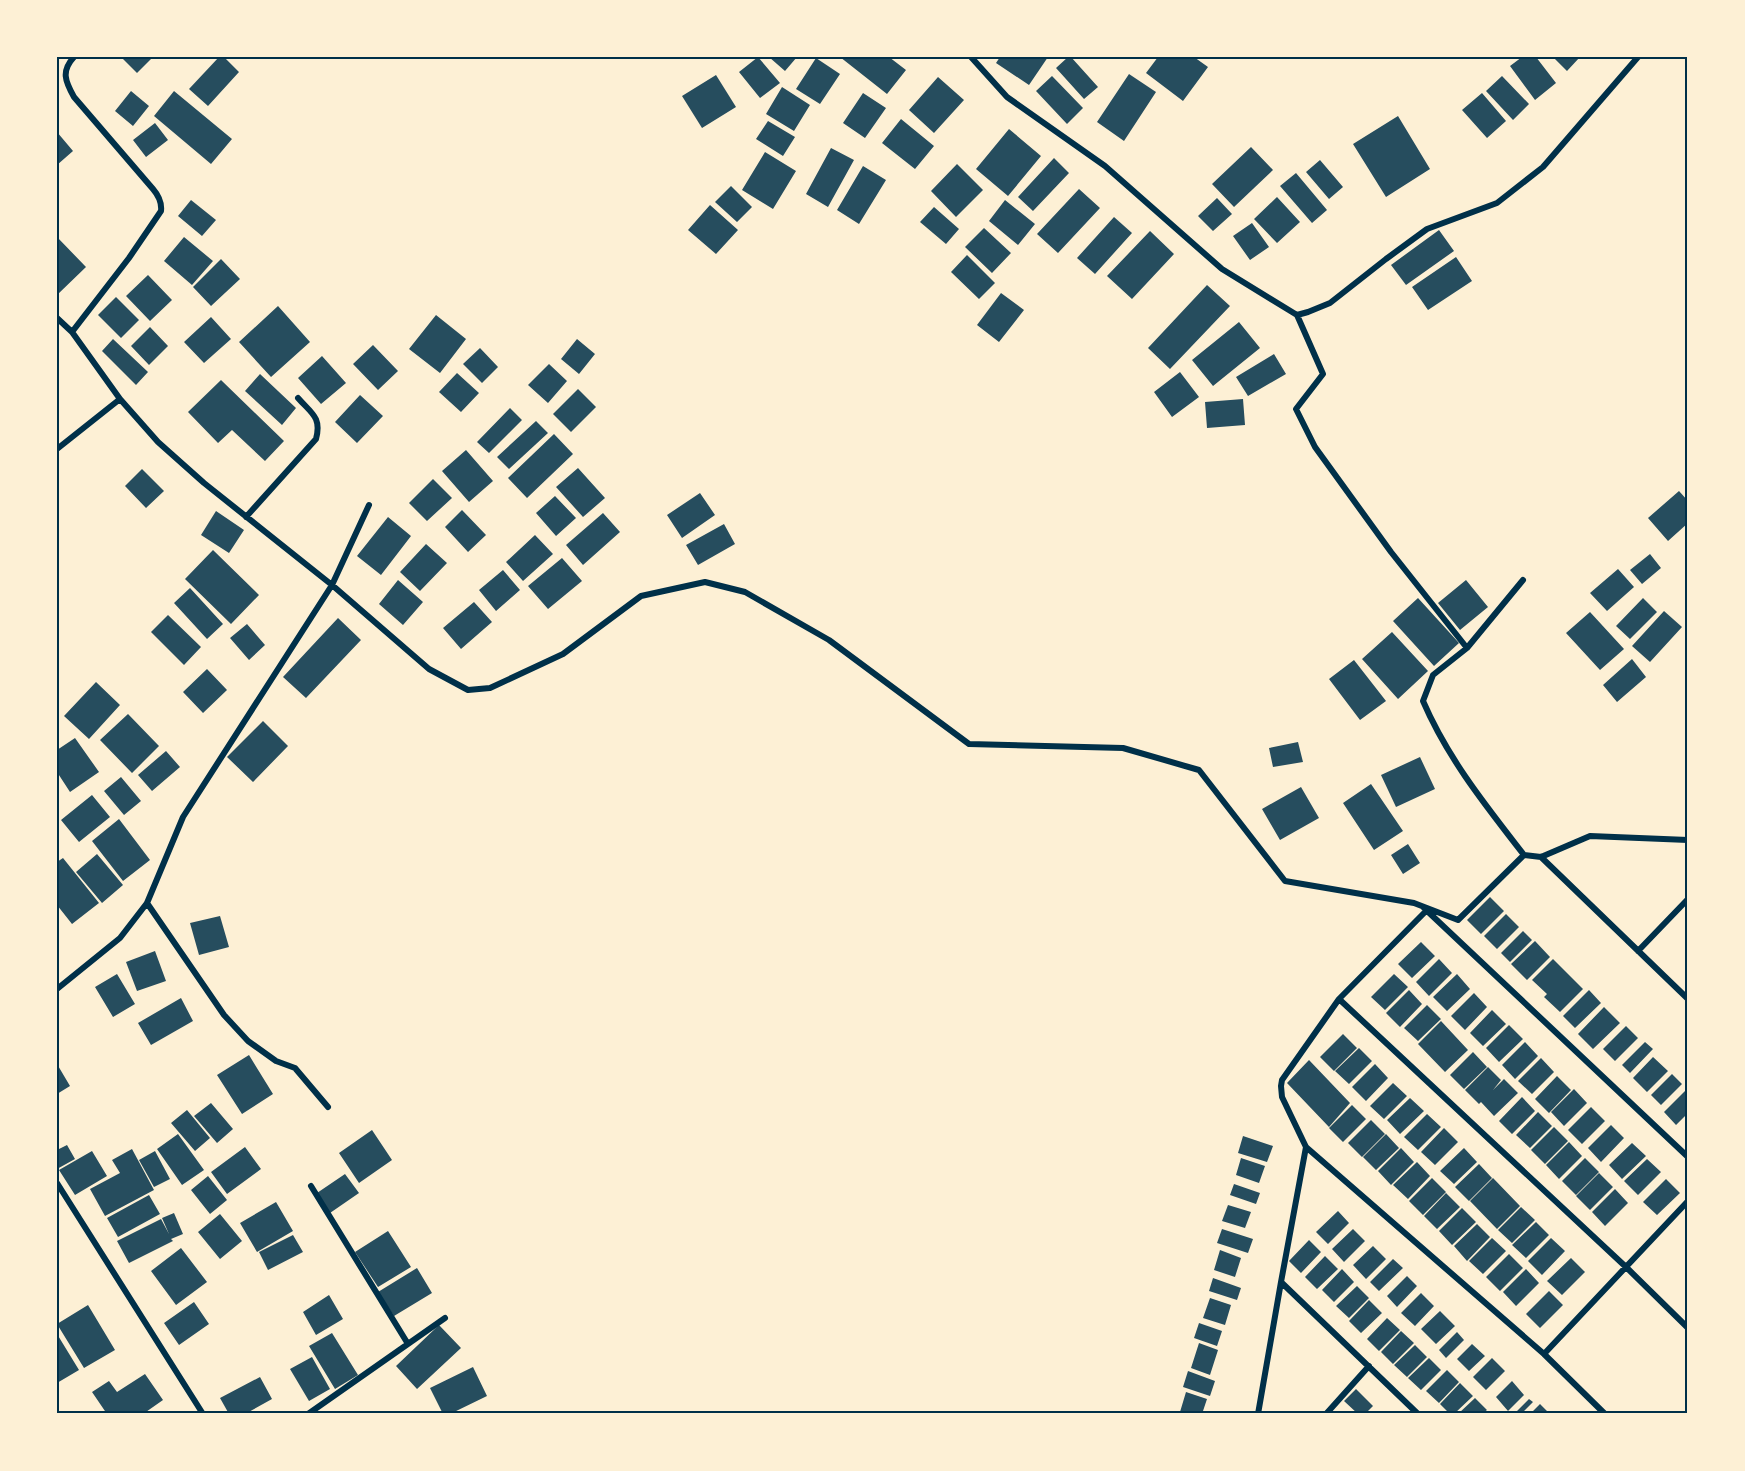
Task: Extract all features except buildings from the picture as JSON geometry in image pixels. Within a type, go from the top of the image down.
[{"type":"street","points":[[72,332],[129,258],[161,211],[162,205],[153,189],[67,86],[65,75],[67,64],[74,57]]},
{"type":"street","points":[[971,57],[1007,97],[1105,166],[1222,269],[1297,315],[1323,374],[1296,409],[1315,447],[1391,552],[1467,648]]},
{"type":"street","points":[[1297,315],[1330,303],[1427,229],[1497,203],[1543,167],[1638,57]]},
{"type":"street","points":[[57,318],[72,332],[120,399],[158,442],[204,483],[332,585],[429,669],[468,690],[490,688],[563,654],[641,596],[705,582],[745,592],[829,640],[969,744],[1123,748],[1198,770],[1285,881],[1414,903],[1458,920],[1524,855]]},
{"type":"street","points":[[246,517],[316,439],[318,420],[298,398]]},
{"type":"street","points":[[57,449],[120,399]]},
{"type":"street","points":[[57,989],[120,938],[147,903],[183,817],[332,585],[369,505]]},
{"type":"street","points":[[1523,580],[1467,648],[1433,675],[1423,701],[1431,720],[1466,779],[1524,855],[1541,857],[1590,837],[1688,840]]},
{"type":"street","points":[[1541,857],[1688,999]]},
{"type":"street","points":[[1638,951],[1688,899]]},
{"type":"street","points":[[147,903],[224,1015],[248,1041],[276,1060],[295,1068],[328,1107]]},
{"type":"street","points":[[1424,908],[1339,999],[1282,1080],[1282,1097],[1306,1148],[1544,1354],[1605,1414]]},
{"type":"street","points":[[1424,908],[1688,1156]]},
{"type":"street","points":[[1339,999],[1626,1267],[1688,1328]]},
{"type":"street","points":[[1258,1414],[1306,1148]]},
{"type":"street","points":[[57,1183],[202,1414]]},
{"type":"street","points":[[311,1186],[408,1344]]},
{"type":"street","points":[[1544,1354],[1688,1201]]},
{"type":"street","points":[[1281,1282],[1418,1414]]},
{"type":"street","points":[[308,1414],[445,1318]]},
{"type":"street","points":[[1326,1414],[1369,1366]]}]
